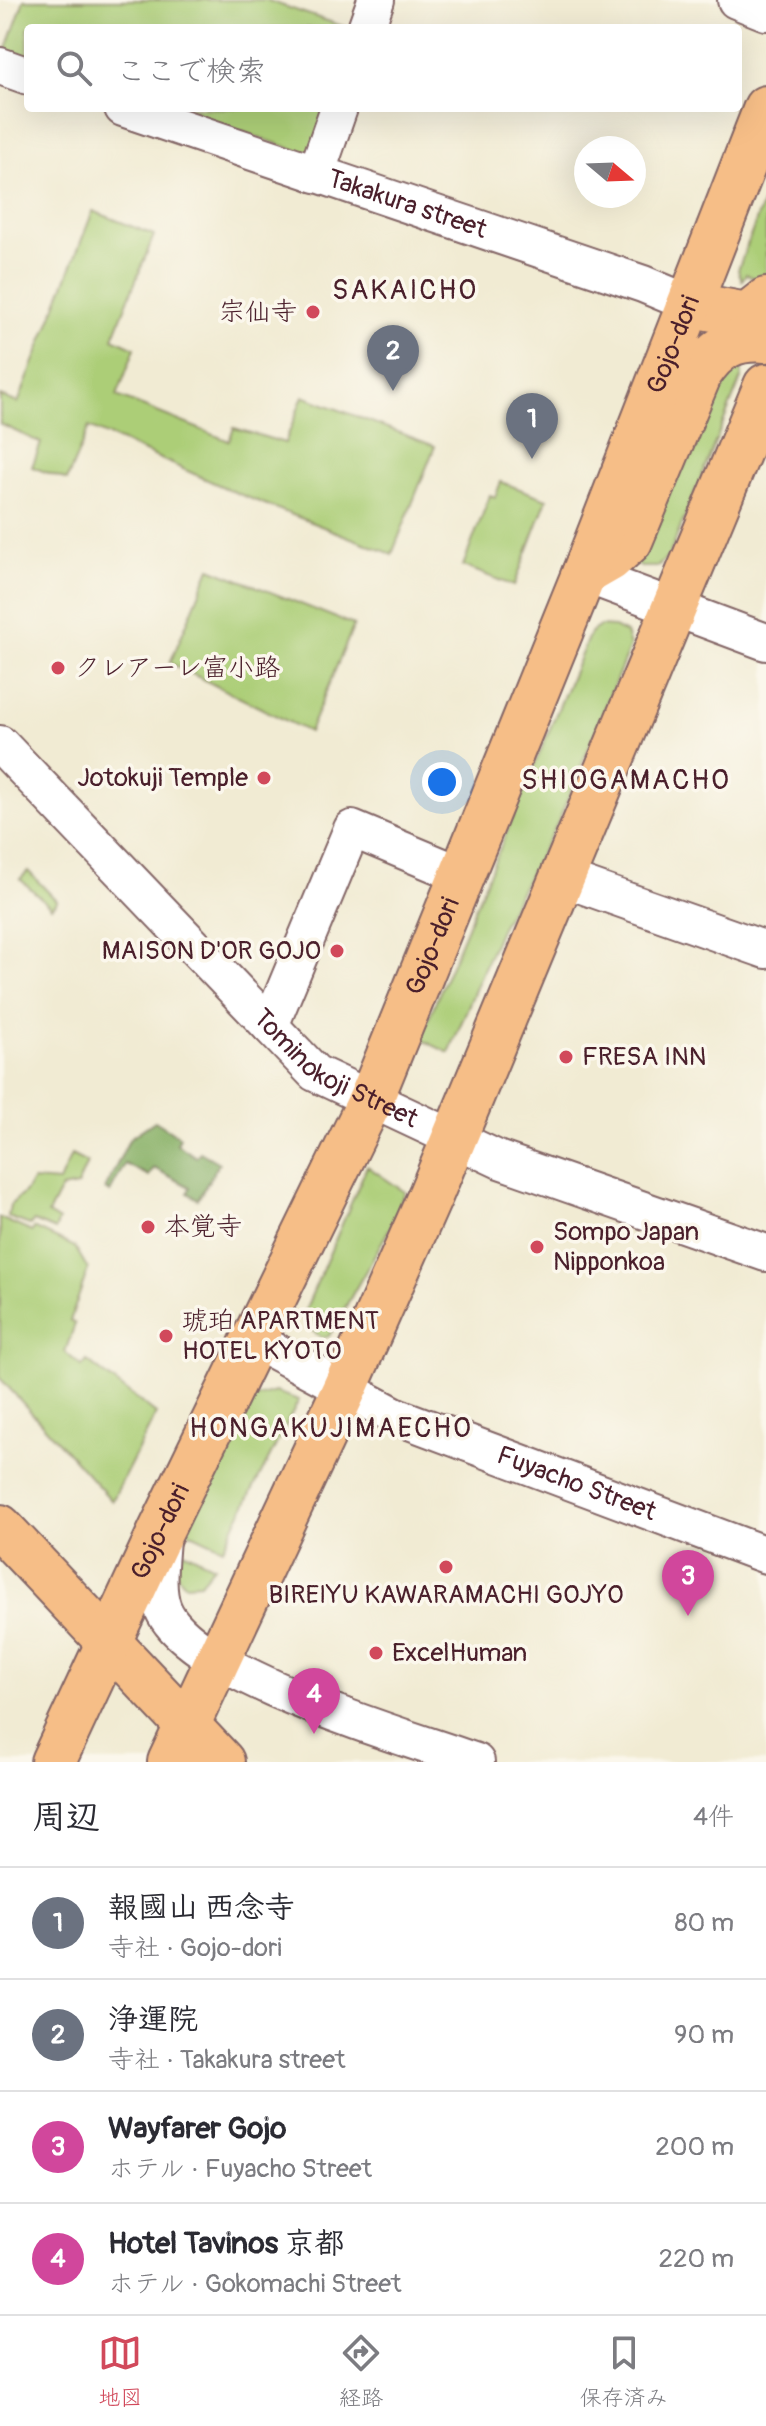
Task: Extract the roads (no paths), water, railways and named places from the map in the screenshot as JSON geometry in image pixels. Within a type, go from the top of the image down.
[{"type":"main road","name":"Gojo-dori","points":[[53,1762],[252,1339],[371,1099],[584,574],[766,108]]},
{"type":"main road","points":[[691,304],[747,315],[766,300]]},
{"type":"main road","points":[[584,574],[610,559],[630,541],[700,373],[710,358],[737,340],[766,340]]},
{"type":"main road","points":[[178,1744],[345,1388],[454,1139],[766,386]]},
{"type":"main road","points":[[0,1527],[108,1642],[178,1744],[222,1762]]},
{"type":"street","points":[[367,24],[376,0]]},
{"type":"street","points":[[736,0],[766,12]]},
{"type":"street","points":[[0,66],[24,75]]},
{"type":"street","name":"Takakura street","points":[[135,112],[691,304]]},
{"type":"street","points":[[316,174],[338,112]]},
{"type":"street","points":[[584,574],[766,642]]},
{"type":"street","name":"Tominokoji Street","points":[[0,744],[315,1073],[500,1160],[766,1253]]},
{"type":"street","points":[[270,1026],[352,829],[462,875]]},
{"type":"street","points":[[562,878],[766,950]]},
{"type":"street","points":[[252,1339],[345,1388]]},
{"type":"street","name":"Fuyacho Street","points":[[345,1388],[396,1416],[766,1555]]},
{"type":"street","points":[[161,1530],[159,1592],[163,1608],[183,1634],[265,1686],[476,1762]]},
{"type":"place","name":"宗仙寺","points":[[313,312]]},
{"type":"place","name":"浄運院","points":[[393,391]]},
{"type":"place","name":"報國山 西念寺","points":[[532,459]]},
{"type":"place","name":"クレアーレ富小路","points":[[58,668]]},
{"type":"place","name":"Jotokuji Temple","points":[[264,778]]},
{"type":"place","name":"MAISON D'OR GOJO","points":[[337,951]]},
{"type":"place","name":"FRESA INN","points":[[566,1057]]},
{"type":"place","name":"本覚寺","points":[[148,1227]]},
{"type":"place","name":"Sompo Japan Nipponkoa","points":[[537,1247]]},
{"type":"place","name":"琥珀 APARTMENT HOTEL KYOTO","points":[[166,1336]]},
{"type":"place","name":"BIREIYU KAWARAMACHI GOJYO","points":[[446,1567]]},
{"type":"place","name":"Wayfarer Gojo","points":[[688,1616]]},
{"type":"place","name":"ExcelHuman","points":[[376,1653]]},
{"type":"place","name":"Hotel Tavinos 京都","points":[[314,1734]]},
{"type":"district","name":"SAKAICHO","points":[[405,290]]},
{"type":"district","name":"SHIOGAMACHO","points":[[626,780]]},
{"type":"district","name":"HONGAKUJIMAECHO","points":[[331,1428]]}]
